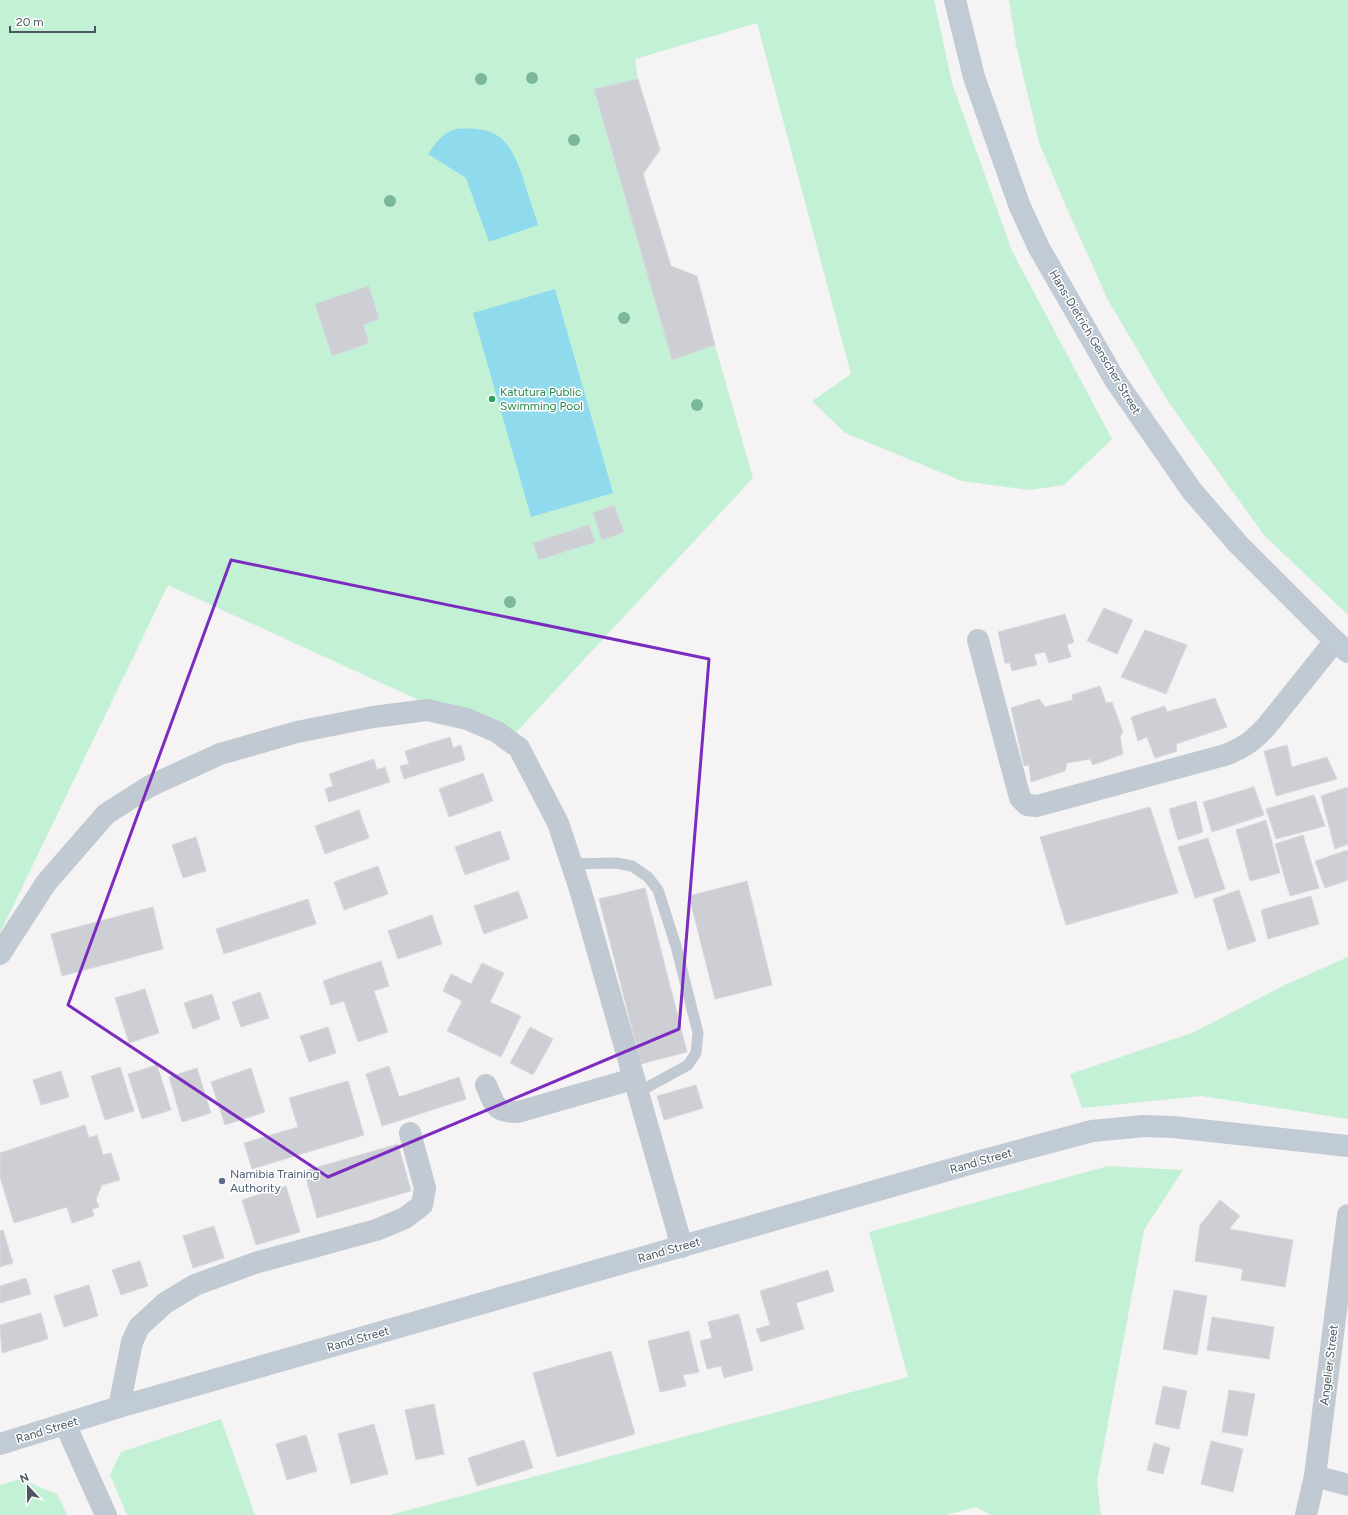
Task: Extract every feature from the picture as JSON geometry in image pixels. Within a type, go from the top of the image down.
[{"type":"street","name":"Hans-Dietrich Genscher Street","points":[[955,0],[974,77],[1020,207],[1039,248],[1115,380],[1192,491],[1238,544],[1341,646]]},
{"type":"street","name":"Hans-Dietrich Genscher Street","points":[[963,0],[964,41]]},
{"type":"street","points":[[978,640],[1020,798],[1027,805],[1037,806],[1225,755],[1241,749],[1266,727],[1341,646]]},
{"type":"street","points":[[0,954],[46,883],[106,814],[150,786],[220,754],[297,732],[373,717],[427,710],[467,719],[497,732],[520,748],[558,823],[682,1247]]},
{"type":"street","points":[[486,1085],[496,1106],[505,1112],[518,1112],[635,1086]]},
{"type":"street","name":"Rand Street","points":[[0,1444],[119,1407],[682,1247],[980,1160],[1092,1131],[1144,1126],[1173,1127],[1348,1146]]},
{"type":"street","points":[[119,1407],[132,1342],[139,1327],[165,1302],[195,1285],[254,1263],[376,1230],[405,1218],[422,1205],[425,1188],[410,1133]]},
{"type":"street","name":"Angelier Street","points":[[1306,1515],[1315,1476],[1348,1215]]},
{"type":"street","points":[[65,1424],[106,1515]]},
{"type":"street","points":[[1315,1476],[1348,1485]]},
{"type":"lane","points":[[571,864],[616,863],[632,866],[648,876],[658,890],[676,946],[698,1033],[696,1053],[688,1065],[635,1086]]},
{"type":"highlighted area","points":[[231,560],[709,659],[679,1029],[328,1177],[68,1005]]},
{"type":"green space","points":[[0,0],[934,0],[952,83],[1012,251],[1112,439],[1064,485],[1029,490],[962,481],[845,433],[812,401],[851,374],[757,23],[635,59],[638,79],[594,90],[672,360],[715,345],[753,478],[508,741],[168,585],[0,933]]},
{"type":"green space","points":[[1009,0],[1348,0],[1348,615],[1264,535],[1167,400],[1108,300],[1039,142],[1016,45]]},
{"type":"green space","points":[[1348,957],[1348,1119],[1201,1096],[1082,1108],[1070,1074],[1192,1033],[1285,985]]},
{"type":"green space","points":[[1108,1166],[1183,1170],[1144,1230],[1097,1482],[1101,1515],[991,1515],[976,1507],[945,1515],[390,1515],[908,1377],[869,1232]]},
{"type":"green space","points":[[221,1419],[255,1515],[127,1515],[110,1475],[121,1452]]},
{"type":"green space","points":[[20,1479],[57,1494],[67,1515],[0,1515],[0,1485]]},
{"type":"water","points":[[456,129],[482,130],[492,133],[507,145],[513,153],[518,165],[538,225],[489,242],[466,178],[428,154],[443,136]]},
{"type":"water","points":[[555,289],[613,493],[531,517],[473,313]]},
{"type":"building","points":[[638,79],[660,150],[643,174],[671,266],[697,276],[715,345],[672,360],[594,89]]},
{"type":"building","points":[[369,286],[379,319],[363,325],[369,343],[332,356],[315,304]]},
{"type":"building","points":[[614,505],[624,532],[602,540],[593,513]]},
{"type":"building","points":[[589,525],[595,542],[539,560],[533,543]]},
{"type":"building","points":[[1104,608],[1133,620],[1117,654],[1087,641]]},
{"type":"building","points":[[1065,614],[1074,642],[1067,645],[1071,657],[1049,663],[1045,652],[1034,654],[1037,665],[1012,671],[1010,663],[1005,663],[998,632]]},
{"type":"building","points":[[1145,630],[1187,645],[1166,694],[1121,677]]},
{"type":"building","points":[[1100,686],[1106,703],[1112,702],[1123,732],[1120,736],[1123,754],[1093,765],[1090,759],[1067,763],[1065,771],[1031,782],[1029,765],[1024,766],[1011,708],[1039,699],[1045,707],[1073,700],[1072,695]]},
{"type":"building","points":[[1215,698],[1227,727],[1176,744],[1177,751],[1155,758],[1147,737],[1138,741],[1131,717],[1165,706],[1167,712]]},
{"type":"building","points":[[450,737],[453,748],[461,745],[465,760],[404,779],[400,766],[409,764],[405,751]]},
{"type":"building","points":[[1287,745],[1292,767],[1327,757],[1337,779],[1276,796],[1264,751]]},
{"type":"building","points":[[374,759],[377,770],[385,767],[390,782],[329,802],[325,789],[333,786],[329,774]]},
{"type":"building","points":[[483,773],[493,801],[449,817],[439,789]]},
{"type":"building","points":[[1254,787],[1264,815],[1212,832],[1203,802]]},
{"type":"building","points":[[1348,787],[1348,844],[1335,849],[1321,796]]},
{"type":"building","points":[[1314,795],[1325,826],[1276,839],[1266,809]]},
{"type":"building","points":[[1196,801],[1203,832],[1178,840],[1169,809]]},
{"type":"building","points":[[1150,807],[1178,893],[1066,925],[1040,837]]},
{"type":"building","points":[[359,810],[369,838],[325,854],[315,826]]},
{"type":"building","points":[[1266,820],[1280,873],[1250,881],[1236,830]]},
{"type":"building","points":[[500,831],[510,859],[465,875],[455,847]]},
{"type":"building","points":[[1303,835],[1319,888],[1290,896],[1275,844]]},
{"type":"building","points":[[196,837],[206,871],[183,878],[172,845]]},
{"type":"building","points":[[1208,838],[1225,889],[1195,898],[1178,847]]},
{"type":"building","points":[[1348,850],[1348,880],[1325,888],[1315,861]]},
{"type":"building","points":[[378,866],[388,894],[344,910],[334,882]]},
{"type":"building","points":[[747,881],[772,985],[715,999],[689,896]]},
{"type":"building","points":[[645,888],[687,1052],[641,1064],[599,899]]},
{"type":"building","points":[[1239,890],[1256,941],[1228,950],[1213,899]]},
{"type":"building","points":[[518,891],[528,918],[484,934],[474,906]]},
{"type":"building","points":[[1311,896],[1319,924],[1268,939],[1261,910]]},
{"type":"building","points":[[308,899],[316,924],[224,954],[216,929]]},
{"type":"building","points":[[153,907],[163,949],[62,976],[51,934]]},
{"type":"building","points":[[432,915],[442,944],[398,959],[388,931]]},
{"type":"building","points":[[381,961],[389,986],[374,991],[388,1032],[358,1042],[344,1001],[331,1005],[323,981]]},
{"type":"building","points":[[482,963],[504,973],[490,1002],[521,1016],[501,1057],[447,1031],[462,1001],[443,991],[451,974],[471,984]]},
{"type":"building","points":[[145,989],[159,1033],[129,1043],[115,998]]},
{"type":"building","points":[[260,992],[269,1018],[241,1027],[232,1002]]},
{"type":"building","points":[[212,994],[220,1019],[193,1029],[184,1003]]},
{"type":"building","points":[[328,1027],[336,1053],[309,1062],[300,1036]]},
{"type":"building","points":[[530,1027],[553,1039],[533,1075],[510,1063]]},
{"type":"building","points":[[157,1065],[171,1110],[142,1119],[128,1074]]},
{"type":"building","points":[[389,1066],[399,1097],[459,1077],[466,1099],[382,1126],[366,1074]]},
{"type":"building","points":[[120,1067],[134,1111],[105,1120],[91,1076]]},
{"type":"building","points":[[197,1068],[211,1113],[182,1122],[169,1077]]},
{"type":"building","points":[[251,1068],[265,1112],[225,1125],[211,1082]]},
{"type":"building","points":[[61,1071],[69,1097],[41,1105],[33,1080]]},
{"type":"building","points":[[348,1081],[364,1135],[252,1169],[244,1143],[298,1127],[289,1098]]},
{"type":"building","points":[[696,1085],[703,1108],[664,1120],[657,1096]]},
{"type":"building","points":[[85,1125],[89,1138],[97,1135],[103,1155],[111,1153],[120,1180],[102,1185],[96,1199],[99,1207],[92,1209],[94,1216],[72,1223],[67,1207],[14,1223],[0,1177],[0,1153]]},
{"type":"building","points":[[398,1144],[411,1191],[317,1218],[304,1171]]},
{"type":"building","points":[[286,1186],[300,1232],[256,1245],[242,1200]]},
{"type":"building","points":[[1220,1200],[1240,1216],[1229,1229],[1293,1240],[1285,1287],[1241,1280],[1243,1269],[1195,1261],[1200,1225]]},
{"type":"building","points":[[214,1226],[224,1258],[193,1268],[183,1236]]},
{"type":"building","points":[[3,1230],[13,1263],[0,1267],[0,1231]]},
{"type":"building","points":[[140,1261],[148,1286],[121,1295],[112,1270]]},
{"type":"building","points":[[828,1270],[834,1291],[796,1303],[804,1329],[761,1342],[756,1329],[770,1325],[760,1291]]},
{"type":"building","points":[[26,1278],[31,1294],[0,1303],[0,1286]]},
{"type":"building","points":[[89,1285],[98,1316],[64,1327],[54,1296]]},
{"type":"building","points":[[1174,1290],[1207,1296],[1197,1355],[1163,1349]]},
{"type":"building","points":[[41,1313],[48,1339],[2,1353],[0,1325]]},
{"type":"building","points":[[739,1314],[753,1370],[724,1378],[721,1366],[707,1369],[700,1341],[712,1338],[708,1322]]},
{"type":"building","points":[[1212,1317],[1274,1327],[1269,1359],[1207,1350]]},
{"type":"building","points":[[689,1331],[699,1372],[683,1375],[686,1386],[660,1392],[648,1341]]},
{"type":"building","points":[[611,1351],[635,1434],[557,1457],[533,1373]]},
{"type":"building","points":[[1163,1386],[1187,1391],[1179,1429],[1155,1424]]},
{"type":"building","points":[[1229,1390],[1255,1394],[1247,1436],[1222,1432]]},
{"type":"building","points":[[434,1404],[444,1454],[416,1460],[405,1410]]},
{"type":"building","points":[[374,1424],[388,1474],[351,1484],[338,1434]]},
{"type":"building","points":[[306,1435],[317,1471],[287,1480],[276,1444]]},
{"type":"building","points":[[524,1440],[533,1468],[477,1486],[468,1458]]},
{"type":"building","points":[[1211,1441],[1243,1449],[1233,1492],[1201,1484]]},
{"type":"building","points":[[1154,1443],[1170,1448],[1163,1474],[1147,1470]]},
{"type":"place","name":"Katutura Public Swimming Pool","points":[[492,399]]},
{"type":"place","name":"Namibia Training Authority","points":[[222,1181]]}]
